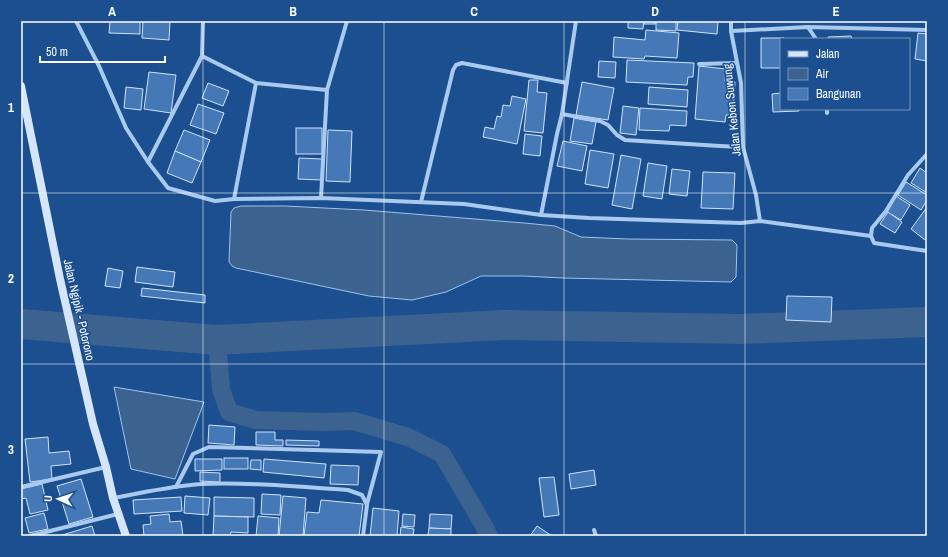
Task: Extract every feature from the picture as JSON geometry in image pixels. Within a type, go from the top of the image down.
[{"type":"street","points":[[76,21],[99,66],[126,128],[148,162],[168,188],[215,201],[234,199],[321,198],[464,204],[541,215],[589,218],[741,223],[760,221],[871,236]]},
{"type":"street","points":[[148,162],[202,56],[203,21]]},
{"type":"street","points":[[321,198],[327,90],[348,21]]},
{"type":"street","points":[[541,215],[562,114],[576,21]]},
{"type":"street","name":"Jalan Kebon Suwung","points":[[731,21],[731,31],[740,83],[743,147],[756,195],[760,221]]},
{"type":"street","points":[[808,27],[815,38]]},
{"type":"street","points":[[731,31],[808,27],[927,30]]},
{"type":"street","points":[[202,56],[256,83],[327,90]]},
{"type":"street","points":[[421,202],[453,70],[456,65],[462,63],[566,83]]},
{"type":"street","points":[[698,64],[737,63]]},
{"type":"street","points":[[234,199],[256,83]]},
{"type":"street","name":"Jalan Ngipik - Potorono","points":[[21,86],[60,279],[93,424],[106,467],[113,498],[126,536]]},
{"type":"street","points":[[562,114],[600,121],[608,125],[617,135],[625,140],[743,147]]},
{"type":"street","points":[[927,154],[908,175],[886,211],[872,228],[871,236],[874,243],[927,251]]},
{"type":"street","points":[[176,487],[193,454],[208,447],[382,452],[367,505],[363,536]]},
{"type":"street","points":[[21,487],[106,467]]},
{"type":"street","points":[[113,498],[199,484],[235,483],[348,490],[362,494],[367,505]]},
{"type":"street","points":[[30,536],[118,514]]},
{"type":"street","points":[[594,530],[596,536]]},
{"type":"water","points":[[241,206],[285,206],[364,210],[524,223],[555,226],[581,237],[732,240],[737,245],[736,277],[731,282],[481,276],[446,292],[412,300],[369,296],[232,266],[229,262],[231,212],[234,208]]},
{"type":"water","points":[[114,387],[204,402],[175,479],[131,469]]},
{"type":"building","points":[[110,21],[140,21],[140,34],[109,33]]},
{"type":"building","points":[[143,21],[170,21],[169,40],[142,38]]},
{"type":"building","points":[[628,21],[644,21],[643,29],[628,28]]},
{"type":"building","points":[[644,21],[655,21],[655,24],[644,24]]},
{"type":"building","points":[[656,21],[676,21],[676,31],[656,30]]},
{"type":"building","points":[[678,21],[718,21],[717,34],[677,30]]},
{"type":"building","points":[[646,30],[679,33],[677,58],[645,56],[644,59],[613,57],[614,37],[645,40]]},
{"type":"building","points":[[918,33],[927,34],[927,61],[915,59]]},
{"type":"building","points":[[851,36],[852,38],[828,38]]},
{"type":"building","points":[[761,38],[780,38],[780,68],[761,68]]},
{"type":"building","points":[[627,60],[694,63],[693,77],[688,77],[687,85],[626,82]]},
{"type":"building","points":[[599,61],[616,62],[615,78],[598,77]]},
{"type":"building","points":[[699,66],[726,69],[725,81],[735,82],[733,115],[726,115],[725,122],[695,119]]},
{"type":"building","points":[[149,72],[176,75],[171,113],[144,109]]},
{"type":"building","points":[[529,80],[538,80],[537,92],[547,93],[543,133],[524,131]]},
{"type":"building","points":[[582,82],[614,88],[608,120],[576,115]]},
{"type":"building","points":[[208,83],[229,91],[223,106],[202,98]]},
{"type":"building","points":[[126,87],[143,89],[141,110],[124,108]]},
{"type":"building","points":[[649,87],[688,90],[687,107],[648,104]]},
{"type":"building","points":[[780,93],[780,110],[799,111],[773,112],[772,94]]},
{"type":"building","points":[[512,96],[526,99],[517,144],[483,137],[485,127],[494,129],[497,116],[501,117],[503,105],[510,106]]},
{"type":"building","points":[[198,104],[224,113],[216,134],[190,125]]},
{"type":"building","points":[[623,106],[639,108],[636,135],[620,133]]},
{"type":"building","points":[[640,108],[687,111],[686,126],[670,125],[669,131],[639,130]]},
{"type":"building","points":[[574,118],[596,122],[592,144],[570,141]]},
{"type":"building","points":[[296,128],[322,128],[322,154],[296,154]]},
{"type":"building","points":[[184,130],[210,140],[201,162],[175,151]]},
{"type":"building","points":[[328,130],[352,131],[350,182],[326,181]]},
{"type":"building","points":[[525,134],[542,136],[540,156],[523,154]]},
{"type":"building","points":[[563,141],[587,146],[582,171],[557,166]]},
{"type":"building","points":[[590,150],[614,154],[608,188],[585,184]]},
{"type":"building","points":[[175,151],[201,162],[192,183],[167,173]]},
{"type":"building","points":[[621,155],[641,159],[632,209],[612,205]]},
{"type":"building","points":[[299,158],[322,159],[321,180],[298,179]]},
{"type":"building","points":[[648,163],[667,166],[662,199],[643,196]]},
{"type":"building","points":[[920,168],[927,173],[927,193],[911,183]]},
{"type":"building","points":[[672,169],[690,171],[687,196],[669,194]]},
{"type":"building","points":[[703,172],[735,173],[733,209],[701,208]]},
{"type":"building","points":[[906,182],[927,195],[927,200],[921,210],[898,195]]},
{"type":"building","points":[[896,196],[910,205],[901,220],[887,212]]},
{"type":"building","points":[[927,207],[927,238],[925,240],[911,229]]},
{"type":"building","points":[[888,212],[902,222],[895,233],[880,224]]},
{"type":"building","points":[[137,267],[175,272],[173,287],[135,282]]},
{"type":"building","points":[[108,268],[123,271],[120,288],[105,286]]},
{"type":"building","points":[[142,288],[205,295],[205,303],[141,296]]},
{"type":"building","points":[[787,296],[832,297],[831,322],[786,320]]},
{"type":"building","points":[[209,425],[235,427],[234,445],[208,443]]},
{"type":"building","points":[[256,432],[275,432],[275,440],[283,440],[283,446],[256,445]]},
{"type":"building","points":[[48,437],[49,453],[69,451],[71,464],[51,466],[52,479],[30,482],[25,439]]},
{"type":"building","points":[[286,440],[319,441],[319,446],[286,445]]},
{"type":"building","points":[[224,458],[248,458],[248,469],[224,469]]},
{"type":"building","points":[[195,459],[222,459],[222,470],[195,471]]},
{"type":"building","points":[[264,459],[326,464],[324,478],[263,472]]},
{"type":"building","points":[[251,460],[261,460],[261,470],[250,469]]},
{"type":"building","points":[[331,465],[359,466],[358,485],[330,484]]},
{"type":"building","points":[[594,470],[596,485],[571,489],[569,474]]},
{"type":"building","points":[[200,472],[220,473],[220,482],[200,481]]},
{"type":"building","points":[[554,477],[559,515],[544,517],[539,478]]},
{"type":"building","points":[[81,479],[93,517],[69,524],[57,486]]},
{"type":"building","points":[[42,484],[48,510],[30,514],[26,498],[21,499],[21,489]]},
{"type":"building","points":[[262,494],[281,495],[280,515],[261,514]]},
{"type":"building","points":[[185,496],[210,498],[208,515],[184,513]]},
{"type":"building","points":[[283,496],[306,498],[303,536],[279,536]]},
{"type":"building","points":[[181,497],[182,511],[134,514],[133,500]]},
{"type":"building","points":[[214,497],[254,498],[254,517],[214,516]]},
{"type":"building","points":[[321,500],[363,504],[359,536],[304,536],[307,512],[319,513]]},
{"type":"building","points":[[373,508],[399,511],[397,536],[370,536]]},
{"type":"building","points":[[44,513],[48,529],[29,533],[25,518]]},
{"type":"building","points":[[169,514],[170,522],[181,521],[183,536],[144,536],[143,525],[151,524],[150,516]]},
{"type":"building","points":[[403,514],[415,515],[414,527],[402,526]]},
{"type":"building","points":[[430,514],[452,515],[451,529],[429,528]]},
{"type":"building","points":[[214,516],[248,517],[248,533],[231,532],[230,536],[213,536]]},
{"type":"building","points":[[258,516],[279,518],[278,536],[256,536]]},
{"type":"building","points":[[92,526],[95,536],[59,536]]},
{"type":"building","points":[[537,526],[552,536],[530,536]]},
{"type":"building","points":[[401,527],[414,529],[413,536],[400,536]]},
{"type":"building","points":[[429,528],[451,529],[451,536],[428,536]]},
{"type":"waterway","points":[[21,324],[217,340],[504,325],[741,329],[927,322]]},
{"type":"waterway","points":[[217,340],[221,389],[229,412],[256,420],[323,422],[354,421],[408,437],[442,454],[489,536]]}]
